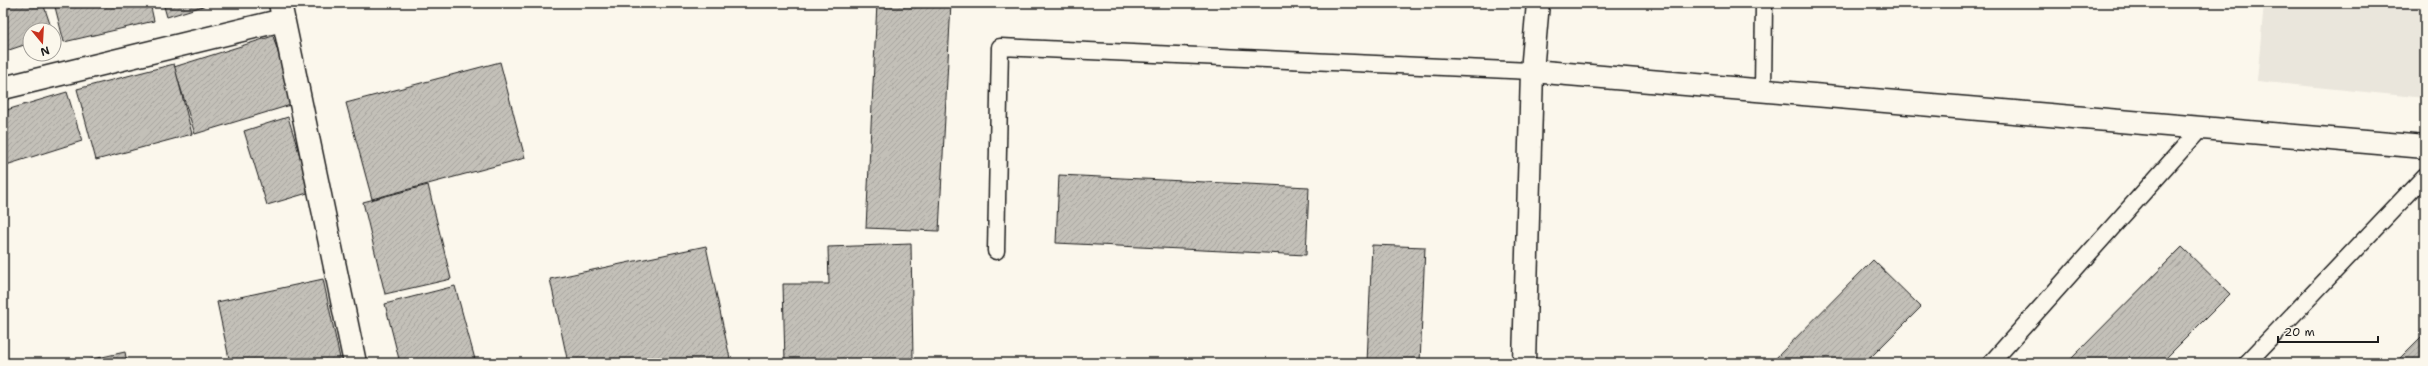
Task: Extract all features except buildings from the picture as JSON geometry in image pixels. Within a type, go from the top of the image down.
[{"type":"street","points":[[1524,363],[1532,71],[1538,3]]},
{"type":"street","points":[[3,88],[282,11],[355,363]]},
{"type":"street","points":[[1532,71],[2425,147]]},
{"type":"lane","points":[[1763,91],[1764,3]]},
{"type":"lane","points":[[996,251],[1000,47],[1532,71]]},
{"type":"lane","points":[[1991,363],[2201,128]]},
{"type":"lane","points":[[2247,363],[2425,176]]},
{"type":"shaded area","points":[[2264,3],[2425,3],[2425,98],[2257,81]]}]
